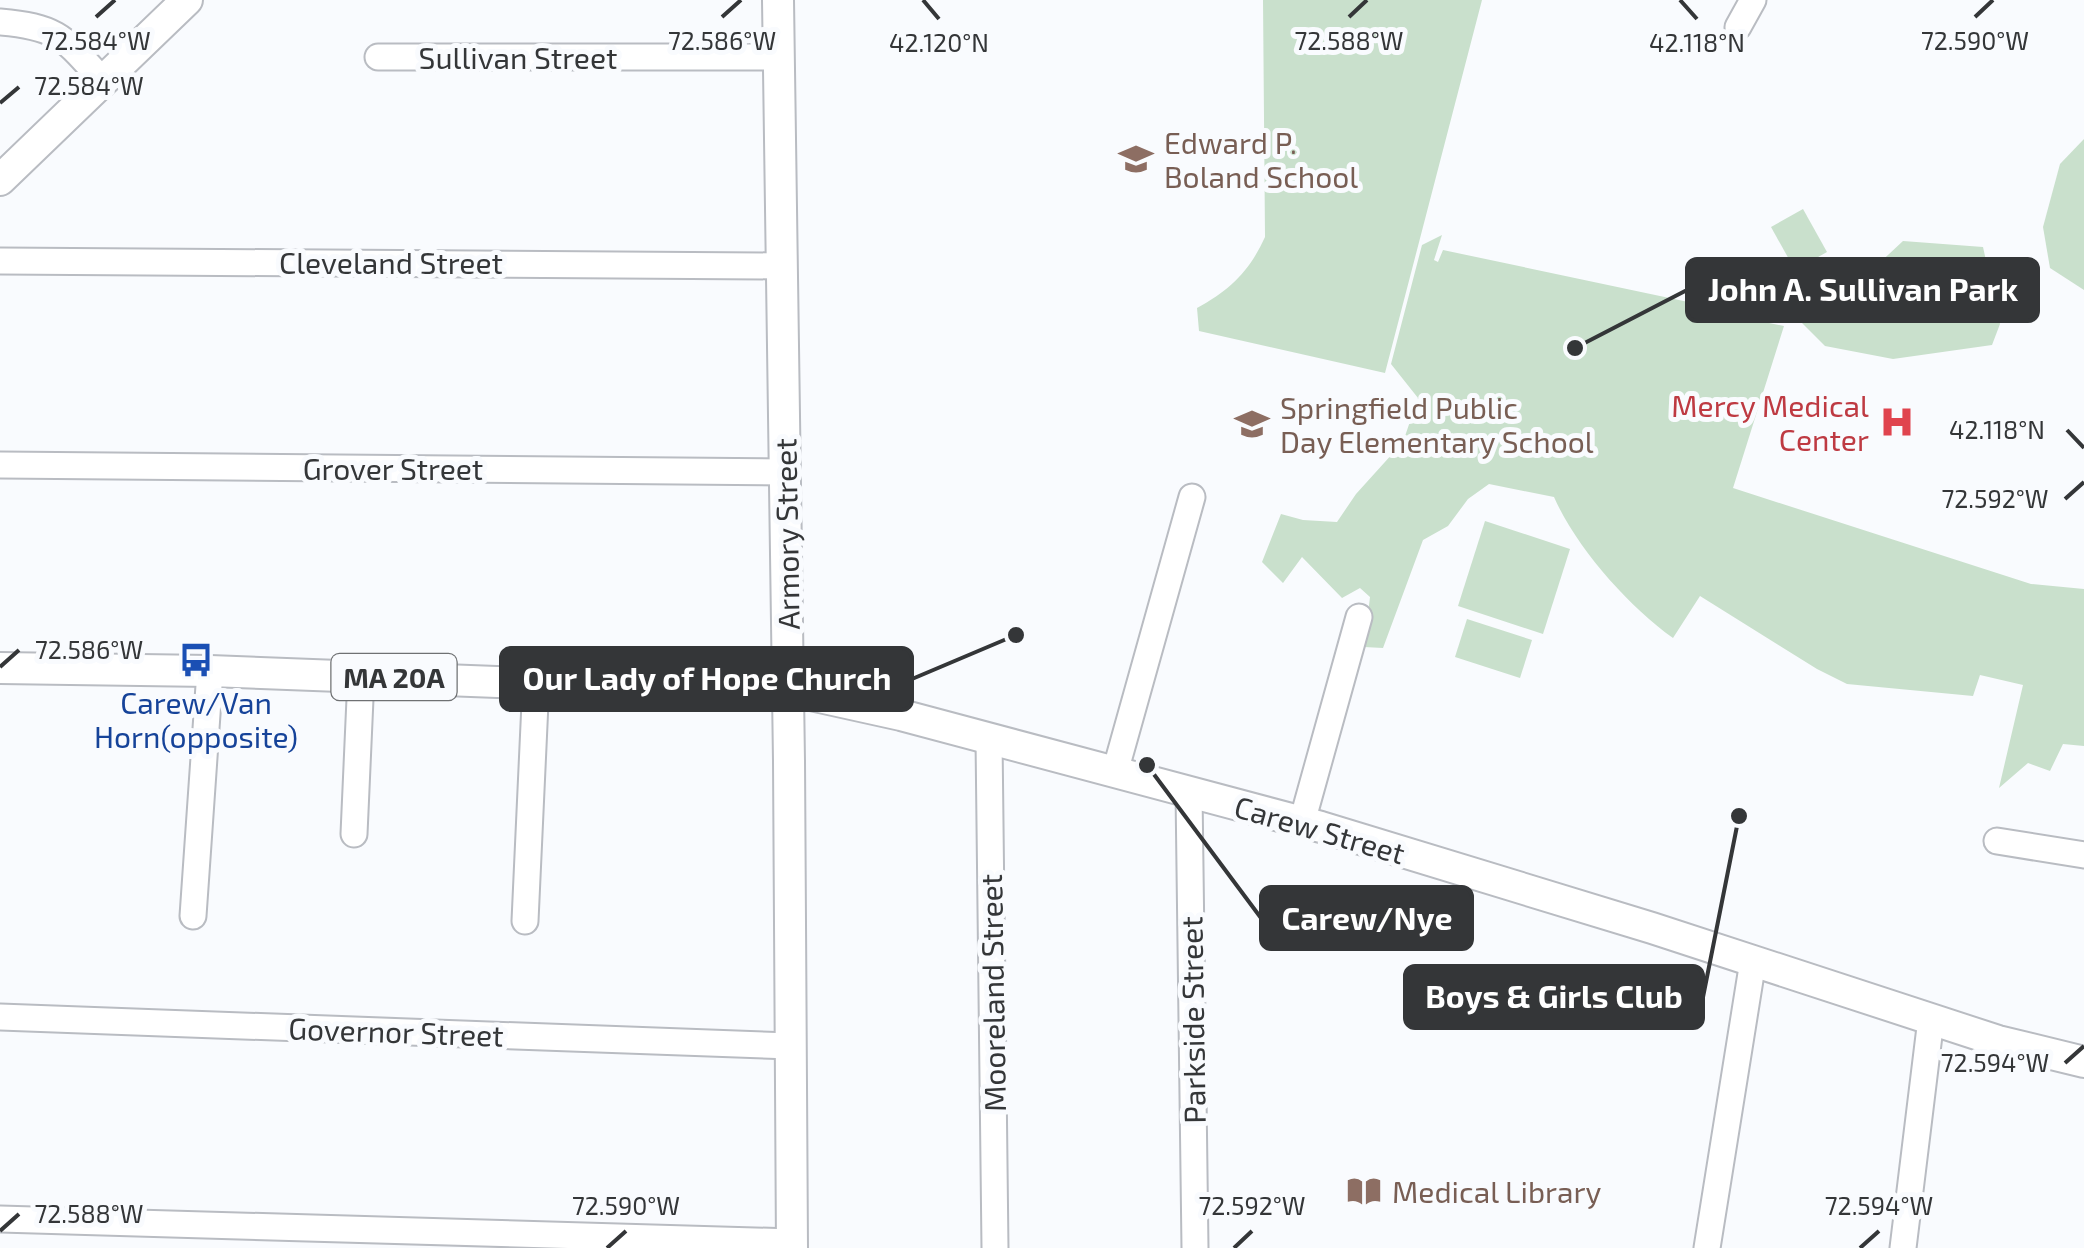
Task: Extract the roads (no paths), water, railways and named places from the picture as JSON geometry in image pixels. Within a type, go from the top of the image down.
[{"type":"main road","points":[[0,180],[187,0]]},
{"type":"main road","name":"Armory Street","points":[[778,0],[792,1245]]},
{"type":"main road","name":"Carew Street","points":[[0,668],[788,690],[1302,822],[2044,1054],[2084,1062]]},
{"type":"street","points":[[1738,26],[1754,0]]},
{"type":"street","points":[[0,22],[39,26],[66,41],[103,81]]},
{"type":"street","name":"Sullivan Street","points":[[378,57],[778,57]]},
{"type":"street","name":"Cleveland Street","points":[[0,261],[782,266]]},
{"type":"street","name":"Grover Street","points":[[0,465],[785,472]]},
{"type":"street","points":[[1115,772],[1192,497]]},
{"type":"street","points":[[1302,822],[1358,617]]},
{"type":"street","points":[[193,916],[210,671]]},
{"type":"street","points":[[354,834],[361,676]]},
{"type":"street","points":[[525,921],[536,682]]},
{"type":"street","name":"Mooreland Street","points":[[989,739],[995,1248]]},
{"type":"street","name":"Parkside Street","points":[[1189,792],[1195,1248]]},
{"type":"street","points":[[1997,842],[2084,856]]},
{"type":"street","points":[[1707,1248],[1753,962]]},
{"type":"street","name":"Governor Street","points":[[0,1017],[791,1046]]},
{"type":"street","points":[[1903,1248],[1931,1019]]},
{"type":"street","points":[[0,1219],[792,1245]]},
{"type":"place","name":"Edward P. Boland School","points":[[1136,159]]},
{"type":"place","name":"John A. Sullivan Park","points":[[1575,348]]},
{"type":"place","name":"Mercy Medical Center","points":[[1897,422]]},
{"type":"place","name":"Springfield Public Day Elementary School","points":[[1252,424]]},
{"type":"place","name":"Our Lady of Hope Church","points":[[1016,635]]},
{"type":"place","name":"Carew/Van Horn(opposite)","points":[[196,660]]},
{"type":"place","name":"Carew/Nye","points":[[1147,765]]},
{"type":"place","name":"Boys & Girls Club","points":[[1739,816]]},
{"type":"place","name":"Medical Library","points":[[1364,1191]]}]
